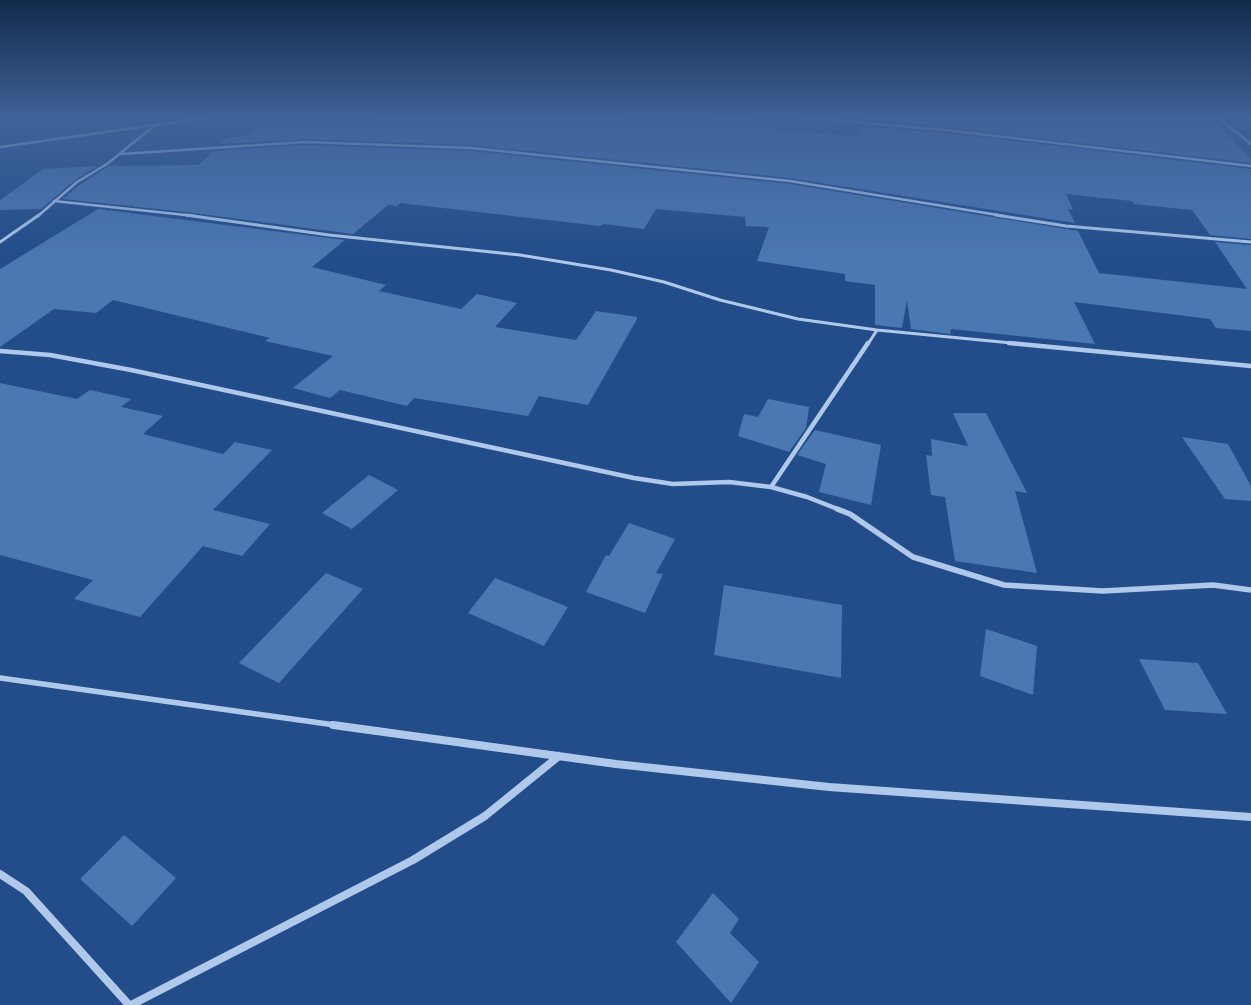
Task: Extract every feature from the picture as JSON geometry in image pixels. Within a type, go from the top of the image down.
[{"type":"street","points":[[0,242],[32,221],[77,182],[105,164]]},
{"type":"street","points":[[625,164],[790,181],[1066,226],[1251,242]]},
{"type":"street","points":[[1233,164],[1251,166]]},
{"type":"street","points":[[54,201],[153,210],[329,234],[520,255],[612,270],[664,282],[720,300],[798,319],[877,330],[1251,366]]},
{"type":"street","points":[[771,487],[877,330]]},
{"type":"street","points":[[0,351],[50,355],[130,370],[634,478],[673,484],[729,482],[771,487],[807,497],[850,514],[913,557],[1004,585],[1103,591],[1213,585],[1236,586],[1251,590]]},
{"type":"street","points":[[0,678],[558,756],[829,787],[1251,817]]},
{"type":"street","points":[[0,874],[26,891],[130,1005],[413,860],[485,816],[558,756]]},
{"type":"building","points":[[596,164],[790,184],[1078,231],[1099,273],[1247,289],[1215,242],[1251,245],[1251,331],[1216,328],[1210,319],[1074,302],[1095,344],[951,329],[950,334],[911,329],[907,300],[902,328],[875,325],[875,285],[845,281],[845,274],[757,261],[769,227],[746,226],[745,217],[656,209],[644,229],[604,224],[600,226],[400,203],[397,206],[388,205],[353,234],[186,212],[63,199],[79,185],[109,166]]},
{"type":"building","points":[[654,164],[1208,164],[1251,169],[1251,239],[1210,235],[1192,210],[1134,204],[1132,201],[1066,194],[1073,210],[1068,209],[1075,223],[790,178]]},
{"type":"building","points":[[97,166],[75,180],[41,209],[0,210],[0,200],[43,169]]},
{"type":"building","points":[[98,209],[345,240],[312,267],[386,285],[379,291],[461,309],[477,294],[517,303],[495,327],[576,340],[596,311],[637,317],[637,319],[588,405],[539,396],[528,416],[414,398],[407,406],[340,390],[330,398],[293,388],[333,356],[265,341],[270,338],[113,300],[96,313],[54,309],[0,347],[0,269]]},
{"type":"building","points":[[0,383],[77,399],[90,390],[131,399],[121,407],[163,416],[143,434],[223,454],[235,442],[272,450],[213,510],[270,524],[242,556],[203,546],[140,617],[74,599],[93,580],[0,555]]},
{"type":"building","points":[[768,399],[809,407],[806,428],[789,452],[738,436],[744,414],[758,417]]},
{"type":"building","points":[[953,413],[986,413],[1027,493],[1015,491],[1037,573],[955,561],[945,497],[931,495],[926,455],[932,456],[931,439],[968,446]]},
{"type":"building","points":[[815,430],[881,445],[871,505],[819,492],[826,464],[797,455]]},
{"type":"building","points":[[1182,437],[1228,444],[1251,486],[1251,501],[1225,499]]},
{"type":"building","points":[[369,475],[398,490],[352,529],[322,513]]},
{"type":"building","points":[[629,523],[675,539],[656,573],[663,574],[645,613],[586,592],[606,555],[609,556]]},
{"type":"building","points":[[326,573],[363,589],[279,683],[239,663]]},
{"type":"building","points":[[495,578],[568,607],[544,646],[468,613]]},
{"type":"building","points":[[724,585],[842,605],[841,678],[714,655]]},
{"type":"building","points":[[986,629],[1037,646],[1033,695],[980,676]]},
{"type":"building","points":[[1139,659],[1198,663],[1227,714],[1165,710]]},
{"type":"building","points":[[124,835],[176,878],[132,926],[80,879]]},
{"type":"building","points":[[713,893],[739,919],[730,933],[759,962],[731,1003],[676,942]]}]
